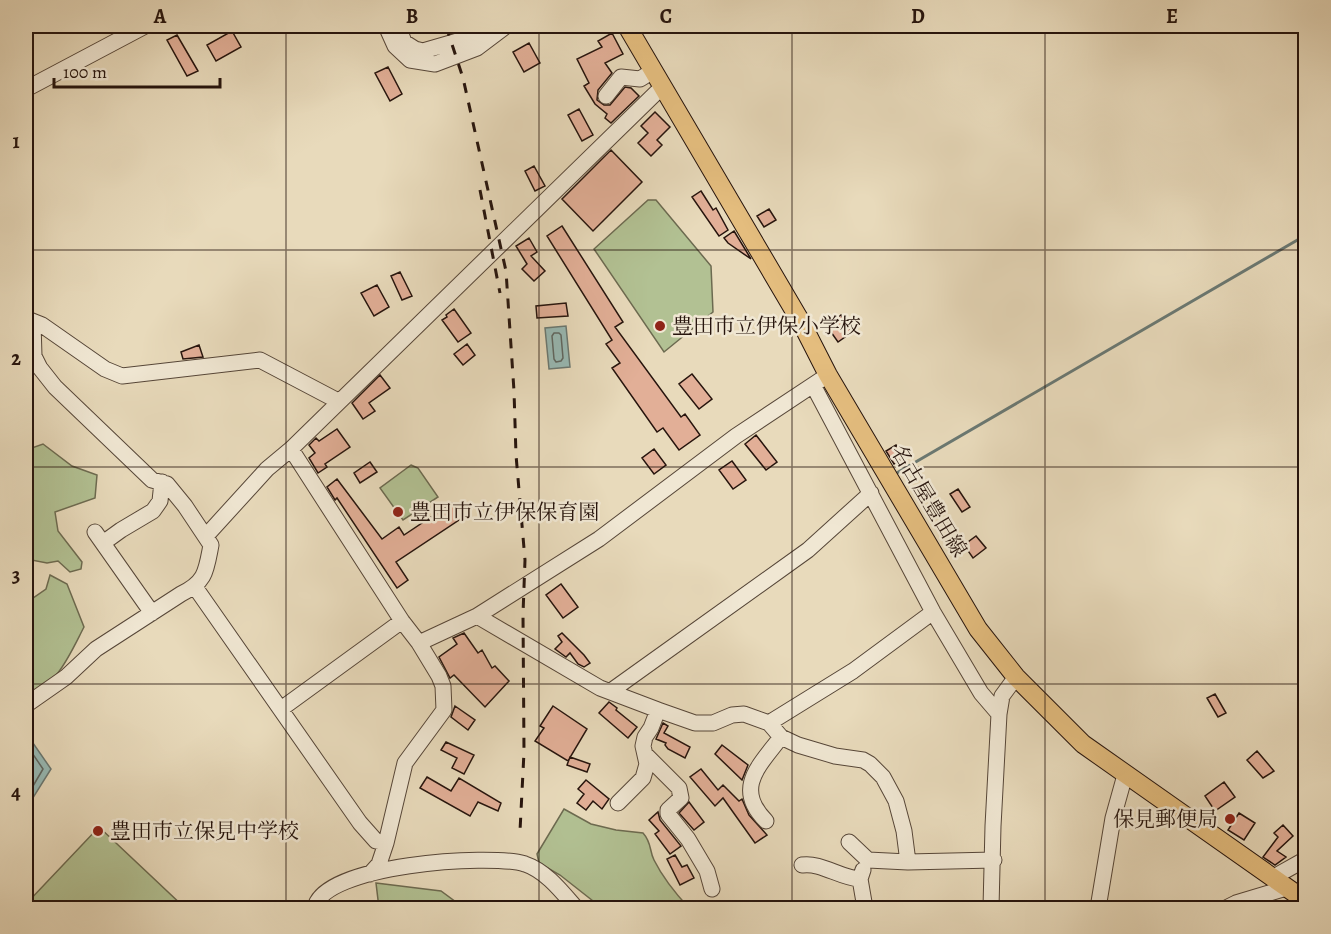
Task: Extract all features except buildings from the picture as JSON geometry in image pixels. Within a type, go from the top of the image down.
[{"type":"main road","name":"名古屋豊田線","points":[[627,26],[801,322],[821,380],[978,629],[1016,677],[1083,744],[1305,902]]},
{"type":"street","points":[[26,89],[145,26]]},
{"type":"street","points":[[386,26],[395,46],[410,60],[435,64],[477,48],[506,26]]},
{"type":"street","points":[[398,26],[404,42],[423,51],[468,38],[479,29],[479,26]]},
{"type":"street","points":[[606,96],[621,77],[639,79],[653,71]]},
{"type":"street","points":[[206,536],[267,469],[291,449],[662,87]]},
{"type":"street","points":[[26,705],[66,677],[96,649],[180,594],[195,587],[203,577],[211,545],[167,484],[152,480],[55,387],[34,356],[29,321],[42,325],[105,369],[122,376],[260,360],[338,401]]},
{"type":"street","points":[[419,643],[477,616],[599,539],[736,436],[821,380],[871,493],[933,612],[981,693],[999,714]]},
{"type":"street","points":[[291,449],[402,621],[419,643],[443,686],[444,710],[405,763],[387,843],[379,864],[370,874]]},
{"type":"street","points":[[152,613],[99,538],[121,530],[153,511],[160,501],[162,482]]},
{"type":"street","points":[[611,691],[808,550],[871,493]]},
{"type":"street","points":[[195,587],[360,823],[376,841],[387,843]]},
{"type":"street","points":[[769,723],[854,671],[933,612]]},
{"type":"street","points":[[477,616],[596,686],[658,710],[695,723],[713,723],[732,715],[744,714],[769,723],[782,737],[815,751],[863,760],[877,770],[896,801],[904,831],[908,862]]},
{"type":"street","points":[[281,709],[402,621]]},
{"type":"street","points":[[992,909],[993,826],[999,714],[1002,696],[1016,677]]},
{"type":"street","points":[[618,803],[643,778],[647,764],[643,746],[658,710]]},
{"type":"street","points":[[766,821],[758,812],[750,787],[757,769],[782,737]]},
{"type":"street","points":[[645,754],[679,788],[681,798],[668,810],[668,814],[688,839],[707,871],[712,889]]},
{"type":"street","points":[[1098,909],[1113,818],[1125,775]]},
{"type":"street","points":[[849,842],[868,860],[908,862],[994,860]]},
{"type":"street","points":[[315,909],[316,903],[324,893],[370,874],[406,865],[483,859],[525,864],[541,872],[560,889],[576,909]]},
{"type":"street","points":[[1227,909],[1279,883],[1305,859]]},
{"type":"street","points":[[865,908],[860,879],[868,860]]},
{"type":"street","points":[[802,865],[812,865],[846,877],[860,879]]},
{"type":"green space","points":[[648,200],[656,200],[711,266],[713,312],[664,352],[594,249]]},
{"type":"green space","points":[[43,444],[72,466],[97,475],[95,498],[55,512],[58,531],[82,562],[81,569],[70,572],[58,561],[47,563],[26,559],[26,450]]},
{"type":"green space","points":[[411,465],[418,468],[438,497],[403,520],[380,488]]},
{"type":"green space","points":[[50,575],[67,584],[84,627],[67,659],[54,677],[37,692],[26,698],[26,603],[46,589]]},
{"type":"green space","points":[[564,809],[591,824],[643,833],[661,873],[689,908],[602,908],[560,875],[539,863],[537,854]]},
{"type":"green space","points":[[99,827],[185,908],[26,908],[26,904]]},
{"type":"green space","points":[[376,883],[441,891],[464,908],[379,908]]},
{"type":"water","points":[[566,326],[570,367],[549,369],[545,328]]},
{"type":"water","points":[[26,733],[51,769],[26,809]]},
{"type":"waterway","points":[[895,474],[1306,235]]},
{"type":"railway","points":[[446,26],[463,78],[506,271],[516,455],[525,560],[524,752],[520,831]]},
{"type":"railway","points":[[480,190],[500,293]]},
{"type":"place","name":"豊田市立伊保小学校","points":[[660,326]]},
{"type":"place","name":"豊田市立伊保保育園","points":[[398,512]]},
{"type":"place","name":"保見郵便局","points":[[1230,819]]},
{"type":"place","name":"豊田市立保見中学校","points":[[98,831]]}]
